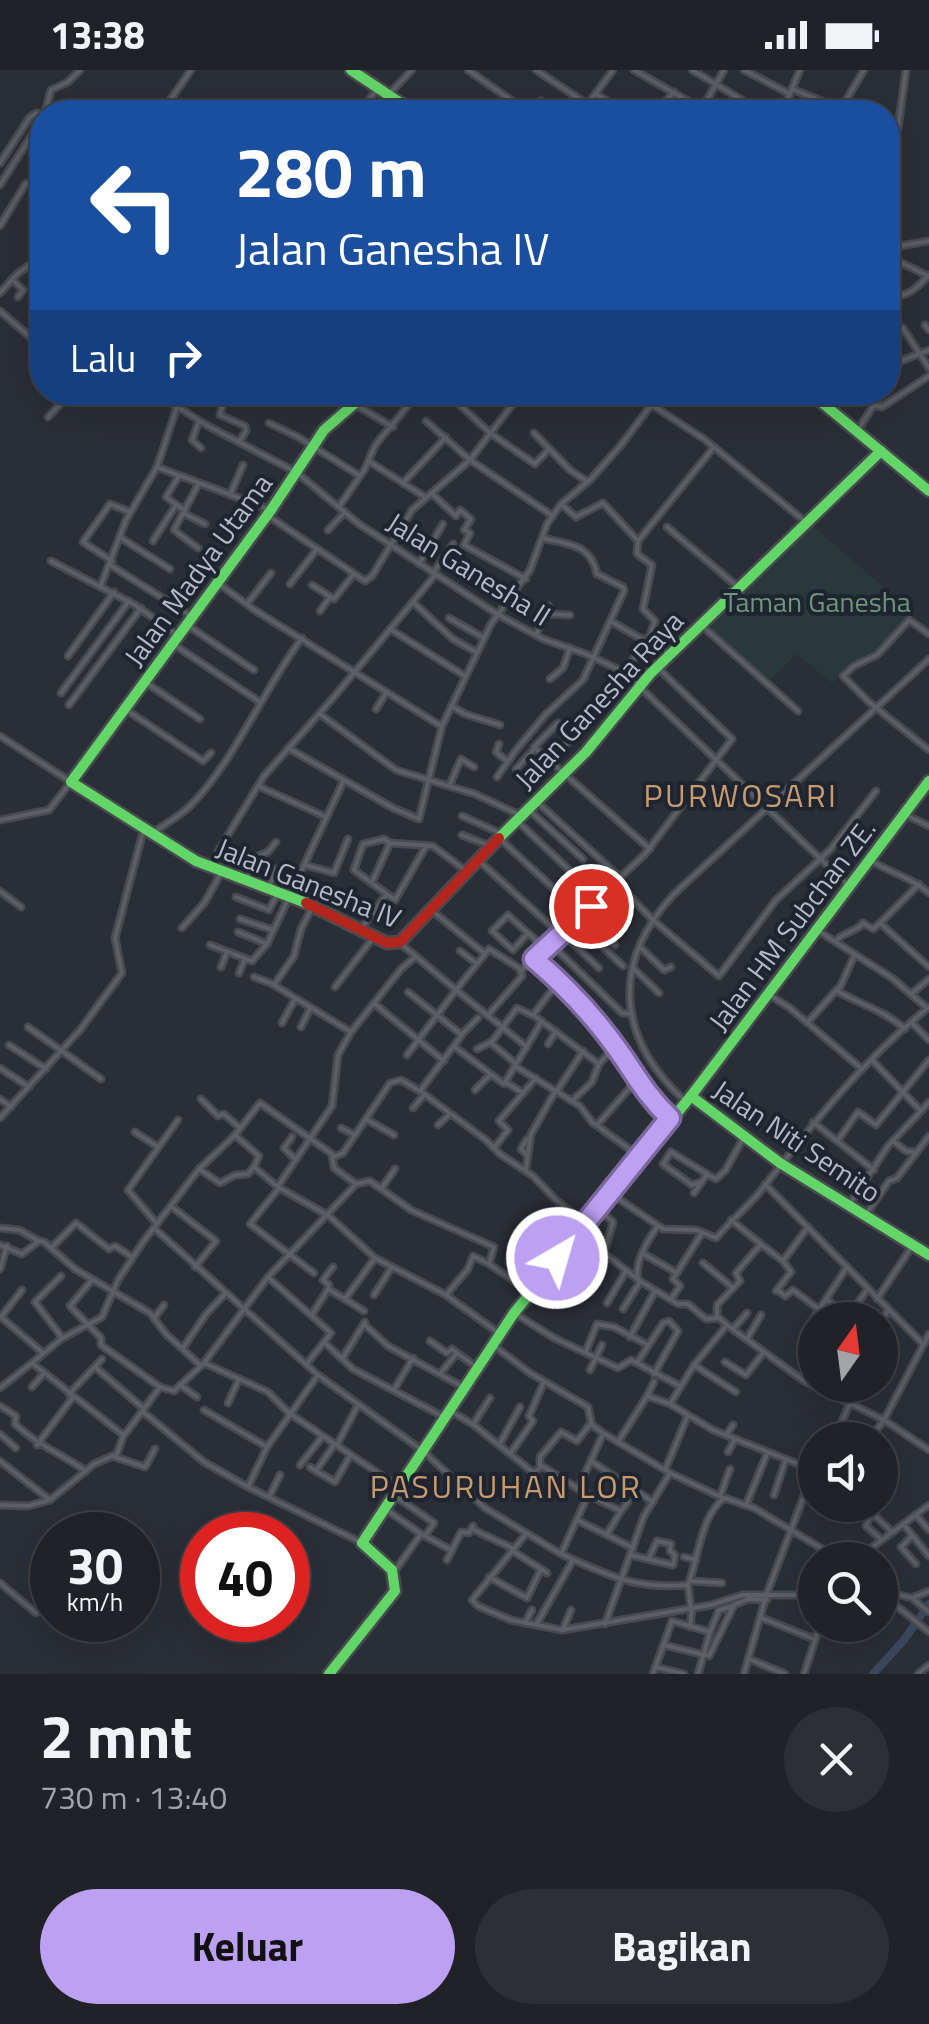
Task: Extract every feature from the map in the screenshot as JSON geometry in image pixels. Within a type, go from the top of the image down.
[{"type":"street","points":[[49,100],[54,88],[68,82],[80,70]]},
{"type":"street","points":[[170,100],[189,70]]},
{"type":"street","points":[[389,94],[412,70]]},
{"type":"street","points":[[468,70],[512,100]]},
{"type":"street","points":[[536,70],[582,100]]},
{"type":"street","points":[[634,70],[685,100]]},
{"type":"street","points":[[692,70],[740,100]]},
{"type":"street","points":[[707,100],[724,70]]},
{"type":"street","points":[[744,70],[813,100]]},
{"type":"street","points":[[787,100],[800,70]]},
{"type":"street","points":[[846,100],[864,70]]},
{"type":"street","points":[[900,111],[906,70]]},
{"type":"street","points":[[353,71],[396,100]]},
{"type":"street","points":[[591,100],[609,71]]},
{"type":"street","points":[[369,100],[378,87]]},
{"type":"street","points":[[667,100],[674,92]]},
{"type":"street","points":[[596,93],[607,100]]},
{"type":"street","points":[[0,163],[30,117]]},
{"type":"street","points":[[0,185],[30,136]]},
{"type":"street","points":[[0,149],[6,152]]},
{"type":"street","points":[[0,226],[26,183]]},
{"type":"street","points":[[900,246],[929,241]]},
{"type":"street","points":[[900,262],[929,276],[900,296]]},
{"type":"street","points":[[0,293],[30,264]]},
{"type":"street","points":[[12,279],[23,290],[18,297]]},
{"type":"street","points":[[0,310],[30,336]]},
{"type":"street","points":[[900,331],[903,328],[929,368]]},
{"type":"street","points":[[900,361],[929,350]]},
{"type":"street","points":[[900,396],[929,376]]},
{"type":"street","points":[[48,417],[60,405]]},
{"type":"street","points":[[101,585],[130,512],[157,467],[177,407],[174,405]]},
{"type":"street","points":[[223,405],[220,415],[246,428],[239,442]]},
{"type":"street","name":"Jalan Madya Utama","points":[[72,782],[269,513],[312,446],[353,405]]},
{"type":"street","points":[[356,405],[393,427]]},
{"type":"street","points":[[339,506],[370,462],[374,449],[407,405]]},
{"type":"street","points":[[461,405],[490,432],[536,464],[549,449]]},
{"type":"street","points":[[157,467],[269,513],[365,581],[428,495],[470,460],[512,405]]},
{"type":"street","points":[[288,748],[418,819],[442,726],[497,614],[526,580],[560,504],[588,482],[654,405],[714,447],[807,522]]},
{"type":"street","points":[[825,405],[929,491]]},
{"type":"street","points":[[857,431],[876,406],[886,405]]},
{"type":"street","name":"Jalan Ganesha II","points":[[177,407],[296,472],[389,544],[497,614],[624,672],[850,886]]},
{"type":"street","points":[[200,421],[192,440],[202,448]]},
{"type":"street","points":[[426,421],[470,460],[553,516]]},
{"type":"street","points":[[499,422],[507,427]]},
{"type":"street","points":[[269,423],[360,476]]},
{"type":"street","points":[[534,433],[588,482]]},
{"type":"street","points":[[404,483],[446,438]]},
{"type":"street","points":[[624,672],[647,639],[654,620],[643,609],[652,565],[637,554],[638,542],[714,447]]},
{"type":"street","name":"Jalan Ganesha Raya","points":[[400,942],[586,752],[639,686],[880,451]]},
{"type":"street","points":[[370,462],[456,516],[460,510],[471,518],[464,530],[469,537],[464,545],[526,580]]},
{"type":"street","points":[[230,496],[243,465]]},
{"type":"street","points":[[179,476],[166,497],[205,524]]},
{"type":"street","points":[[198,548],[174,530],[199,483]]},
{"type":"street","points":[[560,504],[576,516],[603,503],[638,542]]},
{"type":"street","points":[[130,512],[110,504],[83,542],[254,670]]},
{"type":"street","points":[[153,541],[176,505]]},
{"type":"street","points":[[328,530],[346,512]]},
{"type":"street","points":[[419,564],[443,524]]},
{"type":"street","points":[[666,526],[738,587]]},
{"type":"street","points":[[121,538],[170,569]]},
{"type":"street","points":[[497,778],[546,714],[577,688],[596,658],[624,588],[598,574],[593,559],[576,544],[542,538]]},
{"type":"street","points":[[209,866],[258,786],[414,603],[453,544]]},
{"type":"street","points":[[290,584],[317,550]]},
{"type":"street","points":[[50,561],[141,608],[176,640],[257,700]]},
{"type":"street","points":[[247,604],[271,573]]},
{"type":"street","points":[[312,585],[335,598],[353,575]]},
{"type":"street","points":[[218,582],[290,632],[442,726]]},
{"type":"street","points":[[68,656],[114,592]]},
{"type":"street","points":[[320,611],[330,597]]},
{"type":"street","points":[[61,693],[128,602]]},
{"type":"street","points":[[414,603],[452,639],[476,652]]},
{"type":"street","points":[[536,635],[549,606]]},
{"type":"street","points":[[70,705],[141,608]]},
{"type":"street","points":[[546,614],[570,615]]},
{"type":"street","points":[[450,618],[484,638]]},
{"type":"street","points":[[929,634],[909,620],[872,660],[854,666],[843,676],[929,750]]},
{"type":"street","points":[[612,622],[670,655]]},
{"type":"street","points":[[700,624],[798,711]]},
{"type":"street","points":[[390,629],[465,676]]},
{"type":"street","points":[[0,1118],[62,1051],[123,970],[115,938],[148,831],[185,811],[207,786],[257,700],[301,638]]},
{"type":"street","points":[[550,678],[563,668],[570,648]]},
{"type":"street","points":[[688,1098],[649,1062],[639,1044],[632,1014],[633,968],[653,920],[674,894],[929,660]]},
{"type":"street","points":[[520,970],[650,849],[732,737],[657,668]]},
{"type":"street","points":[[145,682],[200,719]]},
{"type":"street","points":[[376,709],[386,693]]},
{"type":"street","points":[[451,706],[500,725]]},
{"type":"street","points":[[124,710],[204,761],[211,753]]},
{"type":"street","points":[[320,714],[396,770],[526,811],[618,880],[653,920],[719,976],[776,900],[823,858],[876,791]]},
{"type":"street","points":[[558,723],[534,745],[536,748],[650,849]]},
{"type":"street","points":[[549,760],[584,728]]},
{"type":"street","points":[[0,736],[72,782],[49,810],[0,820]]},
{"type":"street","points":[[498,744],[496,752],[507,761]]},
{"type":"street","points":[[516,768],[536,748]]},
{"type":"street","points":[[450,784],[461,759],[474,766]]},
{"type":"street","points":[[210,946],[253,961],[267,944],[344,780]]},
{"type":"street","name":"Jalan HM Subchan ZE.","points":[[364,1540],[514,1313],[688,1098],[929,780]]},
{"type":"street","name":"Jalan Ganesha IV","points":[[72,782],[209,866],[291,895],[373,938],[400,942],[414,958],[527,1046]]},
{"type":"street","points":[[258,786],[326,817]]},
{"type":"street","points":[[526,811],[583,859]]},
{"type":"street","points":[[526,811],[600,898]]},
{"type":"street","points":[[904,814],[929,826]]},
{"type":"street","points":[[462,816],[497,840],[615,945]]},
{"type":"street","points":[[462,834],[497,840]]},
{"type":"street","points":[[305,865],[334,874],[348,839]]},
{"type":"street","points":[[426,846],[398,898],[354,870],[363,844],[384,839],[390,843],[426,846],[435,847],[466,871]]},
{"type":"street","points":[[247,879],[256,857],[276,842]]},
{"type":"street","points":[[372,882],[390,843]]},
{"type":"street","points":[[478,859],[599,968]]},
{"type":"street","points":[[870,860],[929,893]]},
{"type":"street","points":[[236,897],[269,910],[276,869]]},
{"type":"street","points":[[182,928],[204,902],[222,871]]},
{"type":"street","points":[[836,942],[844,932],[863,923],[874,929],[919,884]]},
{"type":"street","points":[[0,891],[20,907]]},
{"type":"street","points":[[360,930],[387,894]]},
{"type":"street","points":[[274,985],[294,956],[301,928],[313,906]]},
{"type":"street","points":[[430,909],[484,953]]},
{"type":"street","points":[[528,933],[513,950],[492,931],[508,915],[622,1013],[632,1014]]},
{"type":"street","points":[[240,919],[273,930]]},
{"type":"street","points":[[575,921],[623,966]]},
{"type":"street","points":[[880,923],[929,967]]},
{"type":"street","points":[[610,1193],[658,1226],[695,1230],[716,1238],[766,1184],[813,1122],[862,1069],[928,1008],[892,978],[818,930]]},
{"type":"street","points":[[238,932],[267,944]]},
{"type":"street","points":[[335,987],[373,938]]},
{"type":"street","points":[[640,946],[664,970],[672,966]]},
{"type":"street","points":[[407,1054],[489,949],[520,970],[522,976],[488,1016]]},
{"type":"street","points":[[460,951],[476,963]]},
{"type":"street","points":[[221,967],[228,952]]},
{"type":"street","points":[[807,1024],[837,990],[854,956]]},
{"type":"street","points":[[314,1273],[249,1222],[279,1187],[334,1103],[336,1062],[341,1046],[414,958]]},
{"type":"street","points":[[239,973],[245,959]]},
{"type":"street","points":[[534,959],[614,1047],[636,1081],[670,1118]]},
{"type":"street","points":[[633,968],[659,993]]},
{"type":"street","points":[[254,978],[274,985],[351,1032]]},
{"type":"street","points":[[911,994],[929,978]]},
{"type":"street","points":[[532,1015],[558,982]]},
{"type":"street","points":[[837,990],[864,1008],[878,1008],[905,1029]]},
{"type":"street","points":[[408,992],[462,1034]]},
{"type":"street","points":[[768,994],[862,1069]]},
{"type":"street","points":[[282,1022],[295,999]]},
{"type":"street","points":[[375,1004],[444,1060]]},
{"type":"street","points":[[478,1049],[491,1042],[518,1007],[556,1030],[599,1064]]},
{"type":"street","points":[[301,1026],[310,1008]]},
{"type":"street","points":[[413,1108],[462,1034],[478,1018]]},
{"type":"street","points":[[505,1082],[542,1021]]},
{"type":"street","points":[[912,1023],[929,1040]]},
{"type":"street","points":[[28,1027],[101,1078]]},
{"type":"street","points":[[548,1044],[556,1030]]},
{"type":"street","points":[[491,1042],[639,1156]]},
{"type":"street","points":[[9,1045],[46,1069]]},
{"type":"street","points":[[572,1101],[591,1082],[599,1064],[614,1047]]},
{"type":"street","points":[[455,1048],[501,1084],[505,1082],[524,1093]]},
{"type":"street","points":[[526,1170],[527,1156],[521,1150],[583,1051]]},
{"type":"street","points":[[872,1060],[921,1111]]},
{"type":"street","points":[[838,1140],[859,1112],[873,1127],[929,1060]]},
{"type":"street","points":[[0,1068],[29,1087]]},
{"type":"street","points":[[475,1090],[490,1075]]},
{"type":"street","points":[[494,1148],[508,1130],[499,1121],[536,1078]]},
{"type":"street","points":[[334,1158],[340,1156],[393,1081],[404,1082],[526,1170],[584,1223]]},
{"type":"street","points":[[596,1125],[636,1081]]},
{"type":"street","name":"Jalan Niti Semito","points":[[688,1098],[780,1163],[929,1255]]},
{"type":"street","points":[[0,1099],[11,1106]]},
{"type":"street","points":[[201,1099],[218,1116],[224,1114],[240,1128]]},
{"type":"street","points":[[0,1388],[62,1338],[106,1312],[113,1290],[132,1257],[199,1170],[235,1136],[260,1102],[312,1138],[334,1158],[335,1169],[356,1184]]},
{"type":"street","points":[[848,1205],[893,1141],[929,1102]]},
{"type":"street","points":[[438,1124],[450,1114]]},
{"type":"street","points":[[366,1119],[394,1135]]},
{"type":"street","points":[[178,1120],[128,1190],[195,1266],[318,1375],[422,1451],[479,1504],[561,1554],[619,1581],[643,1586],[722,1583]]},
{"type":"street","points":[[813,1122],[874,1170]]},
{"type":"street","points":[[342,1128],[355,1135]]},
{"type":"street","points":[[134,1132],[158,1148]]},
{"type":"street","points":[[199,1170],[220,1183],[234,1175],[248,1174],[258,1156],[235,1136]]},
{"type":"street","points":[[865,1216],[889,1181],[896,1178],[929,1136]]},
{"type":"street","points":[[292,1137],[284,1148],[297,1160]]},
{"type":"street","points":[[702,1182],[692,1185],[663,1164],[670,1152],[716,1178],[725,1171],[744,1137]]},
{"type":"street","points":[[893,1141],[906,1152],[916,1152]]},
{"type":"street","points":[[254,1167],[279,1187],[329,1216],[375,1258],[446,1295],[500,1334]]},
{"type":"street","points":[[381,1189],[395,1169]]},
{"type":"street","points":[[694,1193],[707,1174]]},
{"type":"street","points":[[93,1279],[70,1304],[101,1338],[101,1345],[172,1392],[203,1364],[268,1277],[356,1184],[366,1180],[411,1210],[494,1247],[489,1264]]},
{"type":"street","points":[[766,1184],[880,1302]]},
{"type":"street","points":[[171,1207],[210,1234],[216,1243],[195,1266]]},
{"type":"street","points":[[587,1272],[603,1251],[613,1222],[597,1208]]},
{"type":"street","points":[[731,1220],[791,1271],[777,1290],[785,1296],[793,1290],[809,1302]]},
{"type":"street","points":[[51,1248],[74,1223],[109,1249],[115,1246],[132,1257]]},
{"type":"street","points":[[210,1234],[216,1226]]},
{"type":"street","points":[[623,1309],[638,1280],[642,1253],[658,1226]]},
{"type":"street","points":[[784,1262],[808,1227]]},
{"type":"street","points":[[0,1228],[19,1230],[39,1241],[155,1317],[182,1350],[203,1364],[268,1392],[288,1414],[350,1456],[441,1528]]},
{"type":"street","points":[[671,1300],[680,1286],[672,1280],[702,1233]]},
{"type":"street","points":[[0,1245],[22,1254],[39,1241]]},
{"type":"street","points":[[736,1274],[761,1244]]},
{"type":"street","points":[[877,1299],[914,1245]]},
{"type":"street","points":[[0,1269],[7,1246]]},
{"type":"street","points":[[603,1251],[655,1291],[688,1304],[706,1319],[717,1317],[798,1373]]},
{"type":"street","points":[[642,1253],[677,1273]]},
{"type":"street","points":[[446,1295],[474,1256],[530,1292]]},
{"type":"street","points":[[345,1299],[375,1258]]},
{"type":"street","points":[[703,1264],[733,1288]]},
{"type":"street","points":[[311,1314],[328,1289],[323,1280],[333,1266]]},
{"type":"street","points":[[829,1302],[826,1300],[847,1266]]},
{"type":"street","points":[[374,1295],[392,1267]]},
{"type":"street","points":[[717,1317],[717,1305],[741,1280],[730,1268]]},
{"type":"street","points":[[607,1303],[626,1270]]},
{"type":"street","points":[[61,1276],[35,1302],[62,1338]]},
{"type":"street","points":[[268,1277],[331,1333],[307,1364]]},
{"type":"street","points":[[328,1289],[364,1312]]},
{"type":"street","points":[[858,1302],[867,1289]]},
{"type":"street","points":[[22,1290],[1,1317],[43,1353]]},
{"type":"street","points":[[630,1337],[655,1291]]},
{"type":"street","points":[[182,1350],[226,1293]]},
{"type":"street","points":[[155,1317],[164,1305]]},
{"type":"street","points":[[514,1313],[596,1358],[619,1368],[630,1360],[680,1386]]},
{"type":"street","points":[[670,1404],[705,1351],[747,1313]]},
{"type":"street","points":[[747,1339],[761,1315]]},
{"type":"street","points":[[884,1420],[927,1339],[898,1317]]},
{"type":"street","points":[[636,1363],[666,1321],[678,1328],[654,1374]]},
{"type":"street","points":[[342,1359],[364,1323],[384,1343],[463,1387]]},
{"type":"street","points":[[585,1352],[598,1324],[648,1345]]},
{"type":"street","points":[[324,1342],[353,1370],[474,1425],[536,1472],[540,1457],[561,1432],[576,1441],[592,1423]]},
{"type":"street","points":[[430,1342],[447,1353],[457,1352],[477,1367]]},
{"type":"street","points":[[493,1345],[544,1382],[588,1407],[592,1423],[603,1433],[668,1472],[746,1504],[811,1542]]},
{"type":"street","points":[[590,1370],[602,1346]]},
{"type":"street","points":[[705,1351],[714,1356]]},
{"type":"street","points":[[440,1374],[457,1352]]},
{"type":"street","points":[[725,1362],[746,1375],[764,1352]]},
{"type":"street","points":[[394,1389],[413,1358]]},
{"type":"street","points":[[36,1444],[102,1359]]},
{"type":"street","points":[[32,1363],[124,1434]]},
{"type":"street","points":[[694,1365],[736,1392]]},
{"type":"street","points":[[95,1367],[204,1462],[248,1487],[364,1540],[394,1572],[398,1582],[395,1591],[329,1674]]},
{"type":"street","points":[[32,1388],[44,1373]]},
{"type":"street","points":[[248,1487],[288,1414],[318,1375]]},
{"type":"street","points":[[228,1402],[239,1379]]},
{"type":"street","points":[[529,1417],[544,1382]]},
{"type":"street","points":[[618,1442],[654,1382]]},
{"type":"street","points":[[180,1385],[197,1397]]},
{"type":"street","points":[[0,1506],[50,1500],[119,1451],[124,1434],[160,1387]]},
{"type":"street","points":[[647,1396],[670,1404],[726,1435],[798,1464]]},
{"type":"street","points":[[474,1425],[490,1398]]},
{"type":"street","points":[[847,1402],[884,1420],[929,1450]]},
{"type":"street","points":[[842,1422],[850,1404]]},
{"type":"street","points":[[355,1449],[335,1484],[313,1469],[335,1446],[358,1405]]},
{"type":"street","points":[[0,1406],[16,1416],[15,1424],[36,1444],[48,1446],[86,1471]]},
{"type":"street","points":[[498,1445],[519,1409],[533,1422],[510,1454]]},
{"type":"street","points":[[204,1410],[267,1448]]},
{"type":"street","points":[[605,1624],[644,1516],[668,1472],[688,1415]]},
{"type":"street","points":[[726,1435],[734,1425]]},
{"type":"street","points":[[578,1488],[603,1433]]},
{"type":"street","points":[[0,1434],[16,1448]]},
{"type":"street","points":[[300,1465],[322,1437]]},
{"type":"street","points":[[728,1452],[735,1439]]},
{"type":"street","points":[[112,1456],[146,1467],[155,1449]]},
{"type":"street","points":[[746,1504],[768,1452]]},
{"type":"street","points":[[774,1494],[786,1459]]},
{"type":"street","points":[[0,1461],[50,1500]]},
{"type":"street","points":[[591,1461],[652,1502]]},
{"type":"street","points":[[540,1467],[621,1511]]},
{"type":"street","points":[[690,1627],[689,1583],[730,1469]]},
{"type":"street","points":[[270,1497],[280,1476]]},
{"type":"street","points":[[561,1554],[588,1495]]},
{"type":"street","points":[[607,1534],[628,1502]]},
{"type":"street","points":[[876,1542],[929,1506]]},
{"type":"street","points":[[384,1508],[452,1550]]},
{"type":"street","points":[[744,1674],[798,1510]]},
{"type":"street","points":[[917,1516],[929,1530]]},
{"type":"street","points":[[577,1520],[633,1548]]},
{"type":"street","points":[[868,1522],[867,1527],[880,1539]]},
{"type":"street","points":[[881,1522],[892,1532]]},
{"type":"street","points":[[394,1572],[434,1524]]},
{"type":"street","points":[[904,1524],[929,1556]]},
{"type":"street","points":[[447,1560],[461,1532],[470,1534],[472,1528],[547,1573]]},
{"type":"street","points":[[526,1534],[488,1577],[473,1602],[534,1627],[562,1630],[692,1611],[742,1594],[768,1597]]},
{"type":"street","points":[[912,1536],[901,1547],[916,1564]]},
{"type":"street","points":[[630,1555],[673,1564],[675,1554],[670,1551],[671,1544],[657,1541],[649,1558]]},
{"type":"street","points":[[684,1556],[696,1560]]},
{"type":"street","points":[[534,1627],[573,1560]]},
{"type":"street","points":[[488,1577],[526,1598],[541,1569]]},
{"type":"street","points":[[0,1583],[30,1608]]},
{"type":"street","points":[[928,1632],[900,1609],[911,1598],[929,1591]]},
{"type":"street","points":[[898,1595],[911,1598],[929,1612]]},
{"type":"street","points":[[698,1674],[719,1610],[748,1599],[798,1596]]},
{"type":"street","points":[[664,1645],[710,1656],[733,1606]]},
{"type":"street","points":[[524,1624],[532,1610]]},
{"type":"street","points":[[562,1630],[572,1610]]},
{"type":"street","points":[[762,1618],[798,1632]]},
{"type":"street","points":[[653,1674],[672,1621],[710,1632]]},
{"type":"street","points":[[804,1674],[813,1642]]},
{"type":"street","points":[[749,1658],[785,1674]]},
{"type":"street","points":[[918,1674],[929,1665]]},
{"type":"street","points":[[655,1667],[684,1674]]},
{"type":"green space","name":"Taman Ganesha","points":[[812,525],[911,611],[879,651],[832,683],[796,654],[769,682],[707,628]]},
{"type":"waterway","points":[[873,1674],[929,1604]]},
{"type":"traffic: fast","points":[[351,70],[396,100]]},
{"type":"traffic: fast","points":[[306,903],[196,861],[71,782],[271,510],[324,430],[353,405]]},
{"type":"traffic: fast","points":[[825,405],[929,491]]},
{"type":"traffic: fast","points":[[499,838],[586,752],[650,674],[881,451]]},
{"type":"traffic: fast","points":[[329,1674],[395,1591],[392,1570],[362,1543],[514,1313],[691,1096],[929,781]]},
{"type":"traffic: fast","points":[[691,1096],[780,1163],[929,1255]]},
{"type":"traffic: jam","points":[[306,903],[387,943],[400,942],[499,838]]},
{"type":"district","name":"PURWOSARI","points":[[741,796]]},
{"type":"district","name":"PASURUHAN LOR","points":[[506,1487]]},
{"type":"route","points":[[557,1258],[670,1118],[638,1084],[623,1057],[582,1006],[534,959],[591,906]]}]
